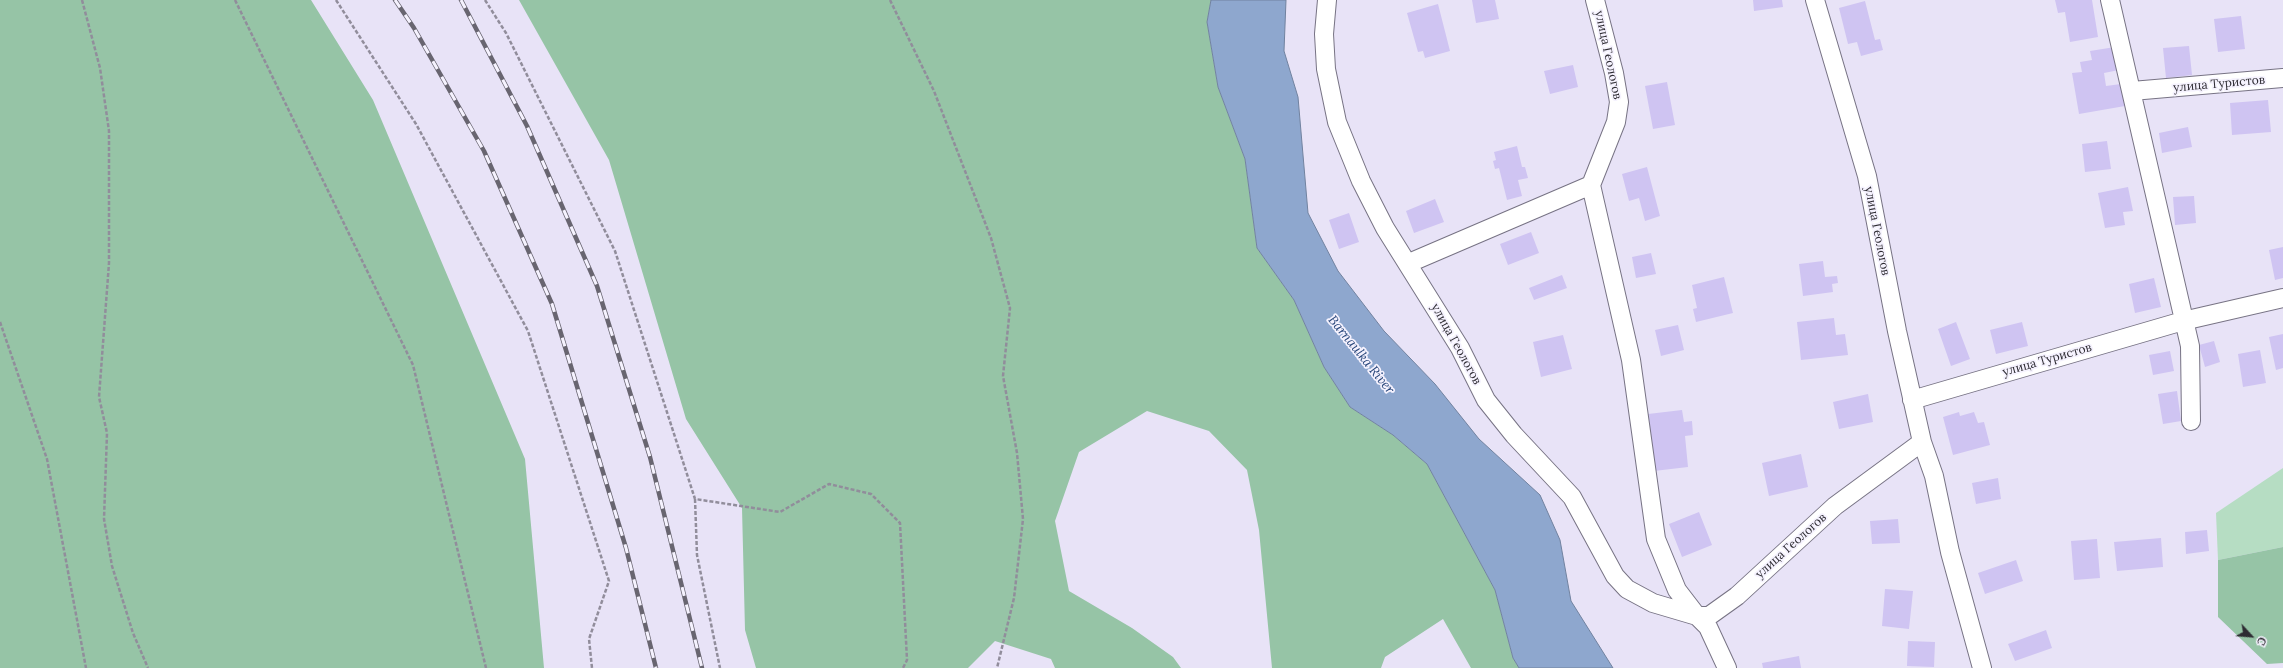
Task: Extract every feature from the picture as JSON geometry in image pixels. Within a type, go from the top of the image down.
[{"type":"street","name":"улица Геологов","points":[[1327,0],[1324,34],[1326,69],[1337,122],[1361,181],[1385,228],[1409,263],[1460,348],[1486,400],[1514,435],[1572,497],[1615,576],[1627,589],[1652,603],[1697,616],[1709,616],[1720,610],[1835,506],[1922,442]]},
{"type":"street","name":"улица Геологов","points":[[1591,185],[1616,122],[1619,102],[1614,73],[1595,0]]},
{"type":"street","name":"улица Геологов","points":[[1815,0],[1867,176],[1912,400],[1922,442],[1934,476],[1950,552],[1982,668]]},
{"type":"street","points":[[2110,0],[2190,346],[2191,421]]},
{"type":"street","name":"улица Туристов","points":[[2132,91],[2283,78]]},
{"type":"street","points":[[1409,263],[1591,185],[1631,360],[1656,539],[1677,590],[1697,616],[1708,627],[1727,668]]},
{"type":"street","name":"улица Туристов","points":[[1912,400],[2183,321],[2283,298]]},
{"type":"path","points":[[82,0],[100,68],[109,131],[109,263],[99,397],[107,434],[104,519],[112,566],[133,633],[148,668]]},
{"type":"path","points":[[235,0],[413,365],[486,668]]},
{"type":"path","points":[[336,0],[416,124],[528,331],[609,581],[589,639],[592,668]]},
{"type":"path","points":[[485,0],[506,33],[615,251],[695,499],[697,555],[720,668]]},
{"type":"path","points":[[890,0],[934,91],[991,238],[1010,308],[1003,376],[1017,453],[1023,519],[1014,598],[997,668]]},
{"type":"path","points":[[0,322],[48,460],[86,668]]},
{"type":"path","points":[[695,499],[780,512],[829,484],[871,494],[900,523],[907,660],[903,668]]},
{"type":"green space","points":[[0,0],[311,0],[373,100],[525,459],[544,668],[0,668]]},
{"type":"green space","points":[[519,0],[1211,0],[1207,22],[1218,87],[1245,159],[1257,248],[1294,300],[1324,367],[1350,407],[1393,435],[1427,464],[1495,590],[1513,658],[1519,668],[1471,668],[1443,619],[1385,657],[1381,668],[1272,668],[1259,530],[1247,470],[1209,431],[1147,411],[1079,452],[1055,521],[1069,591],[1132,628],[1173,657],[1181,668],[1055,668],[1051,659],[995,641],[968,668],[756,668],[745,630],[742,508],[686,419],[609,160]]},
{"type":"green space","points":[[2283,468],[2283,547],[2218,560],[2216,513]]},
{"type":"green space","points":[[2283,547],[2283,663],[2267,664],[2218,617],[2218,560]]},
{"type":"water","name":"Barnaulka River","points":[[1211,0],[1286,0],[1284,51],[1298,97],[1308,213],[1338,271],[1384,331],[1435,384],[1479,439],[1540,495],[1560,540],[1571,601],[1613,668],[1519,668],[1513,658],[1495,590],[1427,464],[1393,435],[1350,407],[1324,367],[1294,300],[1257,248],[1245,159],[1218,87],[1207,22]]},
{"type":"building","points":[[1472,0],[1495,0],[1499,19],[1476,23]]},
{"type":"building","points":[[1753,0],[1782,0],[1783,7],[1754,11]]},
{"type":"building","points":[[2055,0],[2092,0],[2098,37],[2070,42],[2065,12],[2058,13]]},
{"type":"building","points":[[1865,1],[1875,40],[1880,39],[1883,50],[1861,56],[1857,42],[1848,44],[1839,8]]},
{"type":"building","points":[[1438,4],[1450,51],[1425,58],[1423,51],[1418,52],[1407,13]]},
{"type":"building","points":[[2241,16],[2245,49],[2218,52],[2214,19]]},
{"type":"building","points":[[2189,46],[2192,75],[2166,78],[2163,48]]},
{"type":"building","points":[[2115,47],[2119,70],[2104,73],[2106,86],[2121,84],[2125,106],[2079,114],[2072,73],[2082,72],[2080,62],[2092,60],[2090,51]]},
{"type":"building","points":[[1573,65],[1578,87],[1550,94],[1544,71]]},
{"type":"building","points":[[1667,82],[1675,125],[1653,129],[1645,86]]},
{"type":"building","points":[[2268,100],[2271,132],[2232,135],[2230,103]]},
{"type":"building","points":[[2188,127],[2192,147],[2162,153],[2159,133]]},
{"type":"building","points":[[2107,141],[2111,169],[2085,172],[2082,144]]},
{"type":"building","points":[[1517,146],[1522,167],[1525,167],[1528,178],[1518,180],[1522,196],[1507,200],[1499,168],[1495,169],[1493,161],[1496,160],[1494,152]]},
{"type":"building","points":[[1647,167],[1660,216],[1645,221],[1639,198],[1629,201],[1622,174]]},
{"type":"building","points":[[2128,187],[2133,211],[2123,212],[2125,225],[2105,228],[2098,193]]},
{"type":"building","points":[[2194,196],[2196,223],[2175,225],[2173,197]]},
{"type":"building","points":[[1435,199],[1444,222],[1414,233],[1406,211]]},
{"type":"building","points":[[1349,213],[1359,242],[1339,249],[1329,220]]},
{"type":"building","points":[[1531,232],[1539,253],[1508,265],[1500,244]]},
{"type":"building","points":[[2283,247],[2283,278],[2275,280],[2269,250]]},
{"type":"building","points":[[1651,253],[1656,274],[1636,278],[1632,257]]},
{"type":"building","points":[[1823,261],[1825,277],[1837,276],[1838,283],[1832,284],[1833,292],[1803,296],[1799,264]]},
{"type":"building","points":[[1562,275],[1567,288],[1534,300],[1529,288]]},
{"type":"building","points":[[1724,277],[1733,313],[1696,322],[1693,309],[1697,308],[1692,285]]},
{"type":"building","points":[[2154,278],[2161,307],[2135,313],[2129,284]]},
{"type":"building","points":[[1834,318],[1836,335],[1845,334],[1848,355],[1801,360],[1797,322]]},
{"type":"building","points":[[1956,322],[1970,359],[1951,366],[1938,329]]},
{"type":"building","points":[[2022,322],[2028,346],[1996,354],[1990,330]]},
{"type":"building","points":[[1678,325],[1684,350],[1661,356],[1655,330]]},
{"type":"building","points":[[2283,334],[2283,368],[2276,370],[2269,337]]},
{"type":"building","points":[[1563,335],[1572,369],[1541,377],[1533,342]]},
{"type":"building","points":[[2214,341],[2220,362],[2205,367],[2199,345]]},
{"type":"building","points":[[2260,350],[2266,383],[2243,387],[2238,354]]},
{"type":"building","points":[[2170,351],[2174,371],[2153,375],[2149,355]]},
{"type":"building","points":[[2177,391],[2181,421],[2163,424],[2158,394]]},
{"type":"building","points":[[1868,394],[1873,422],[1839,429],[1833,402]]},
{"type":"building","points":[[1682,410],[1684,422],[1692,421],[1693,435],[1685,436],[1688,467],[1654,471],[1648,414]]},
{"type":"building","points":[[1959,412],[1960,416],[1974,412],[1978,423],[1984,422],[1990,445],[1953,455],[1943,417]]},
{"type":"building","points":[[1801,454],[1808,487],[1769,496],[1762,463]]},
{"type":"building","points":[[1998,478],[2001,499],[1976,504],[1972,483]]},
{"type":"building","points":[[1699,512],[1712,545],[1682,557],[1669,524]]},
{"type":"building","points":[[1898,519],[1900,543],[1872,544],[1870,521]]},
{"type":"building","points":[[2207,530],[2209,551],[2186,554],[2185,532]]},
{"type":"building","points":[[2161,538],[2163,567],[2117,571],[2114,542]]},
{"type":"building","points":[[2097,539],[2100,578],[2074,580],[2071,541]]},
{"type":"building","points":[[2016,560],[2023,581],[1985,594],[1978,573]]},
{"type":"building","points":[[1885,589],[1913,591],[1909,629],[1882,626]]},
{"type":"building","points":[[2046,630],[2052,648],[2015,661],[2008,644]]},
{"type":"building","points":[[1908,641],[1935,642],[1934,667],[1907,666]]},
{"type":"building","points":[[1799,656],[1801,668],[1763,668],[1762,663]]},
{"type":"railway","points":[[395,0],[414,28],[484,151],[552,304],[626,548],[656,668]]},
{"type":"railway","points":[[461,0],[527,126],[597,286],[650,457],[702,668]]}]
